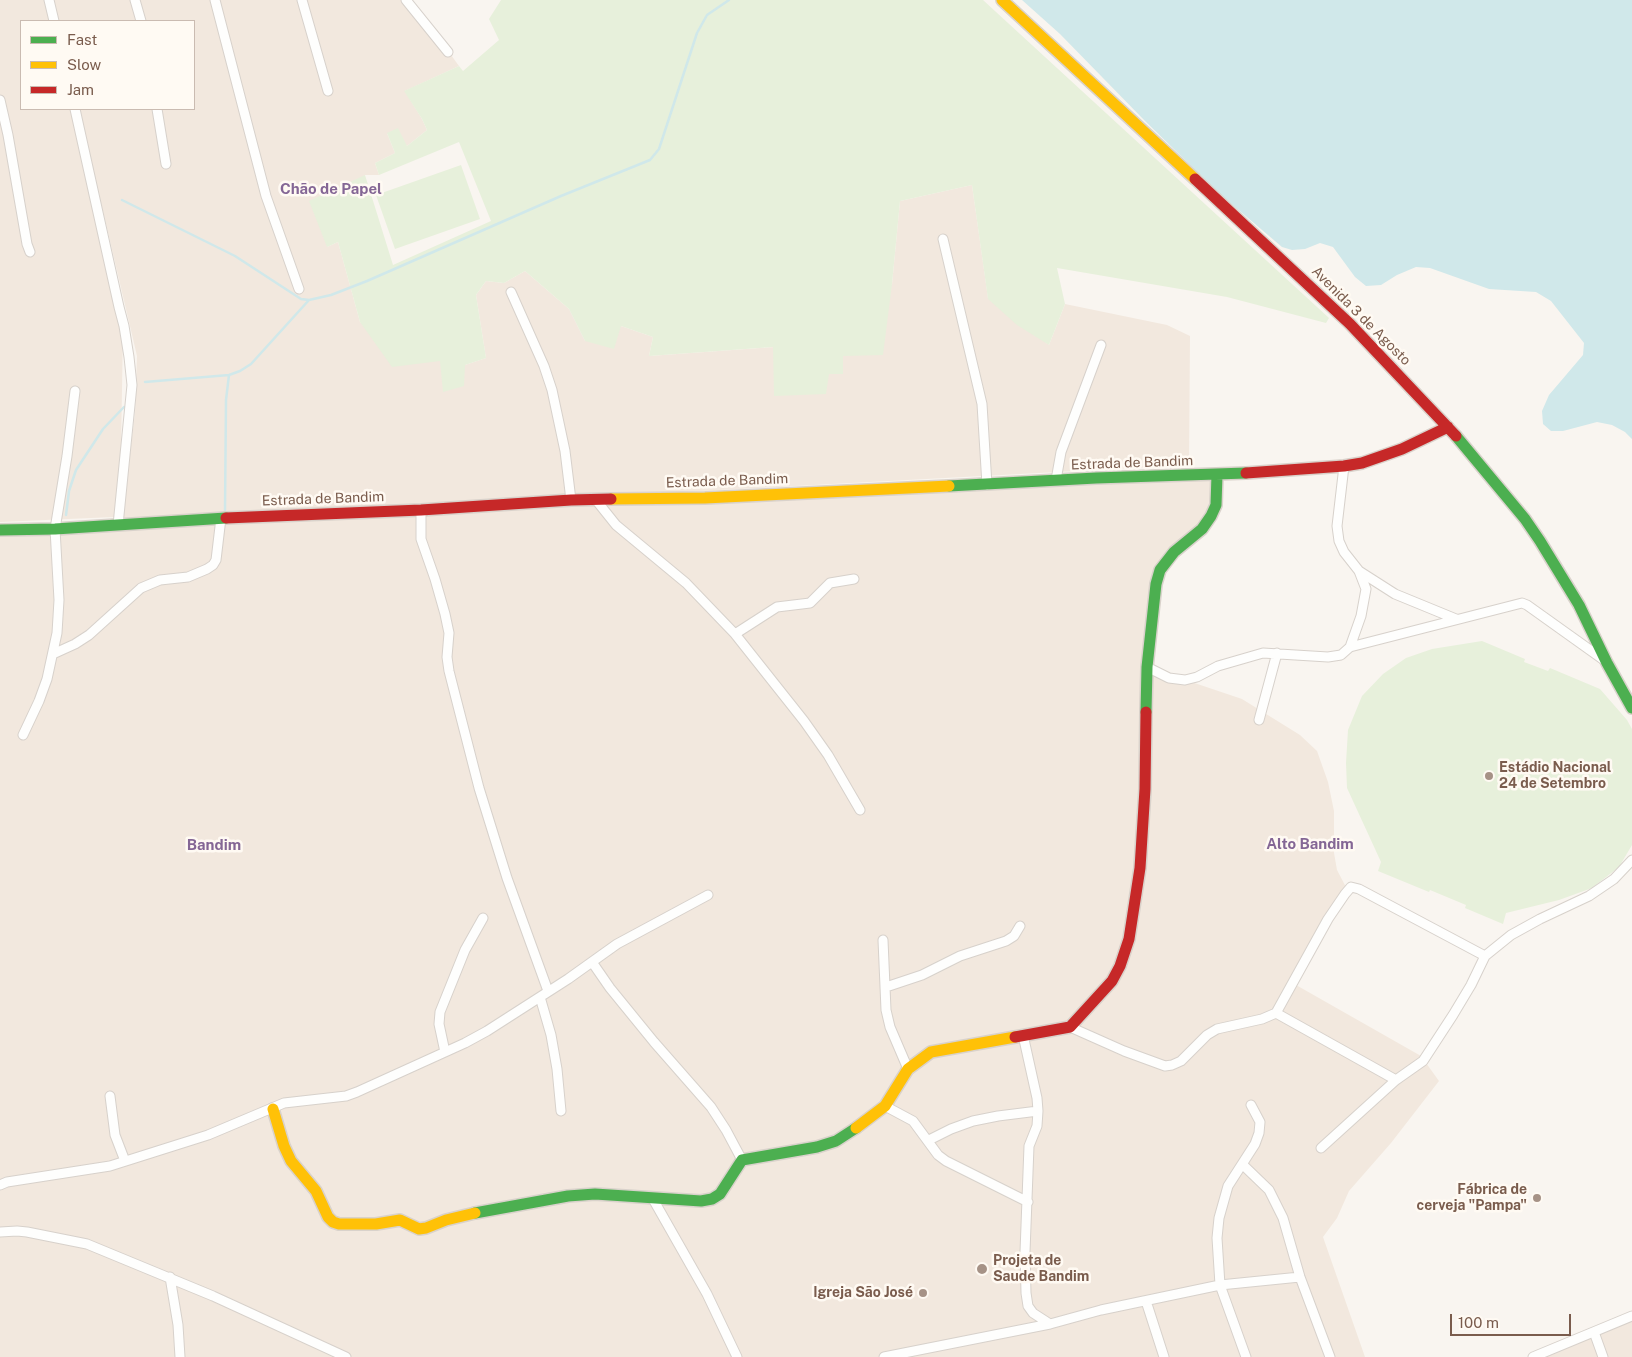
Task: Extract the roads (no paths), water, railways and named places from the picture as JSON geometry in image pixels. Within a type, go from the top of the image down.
[{"type":"street","points":[[49,0],[54,20]]},
{"type":"street","points":[[135,0],[141,20]]},
{"type":"street","points":[[215,0],[266,196],[299,289]]},
{"type":"street","points":[[302,0],[328,91]]},
{"type":"street","points":[[406,0],[448,52]]},
{"type":"street","name":"Avenida 3 de Agosto","points":[[1002,0],[1322,297],[1448,427],[1525,519],[1540,541],[1578,605],[1632,708]]},
{"type":"street","points":[[0,100],[30,252]]},
{"type":"street","points":[[75,110],[124,326],[129,357],[131,395],[118,525]]},
{"type":"street","points":[[157,110],[166,164]]},
{"type":"street","points":[[943,239],[982,404],[987,485]]},
{"type":"street","points":[[511,292],[544,366],[552,390],[565,451],[571,500]]},
{"type":"street","points":[[1056,480],[1061,452],[1101,345]]},
{"type":"street","points":[[23,734],[47,679],[57,633],[59,600],[55,529],[75,391]]},
{"type":"street","name":"Estrada de Bandim","points":[[0,530],[55,529],[221,518],[421,510],[571,500],[705,498],[1138,476],[1217,475],[1344,466],[1362,463],[1394,452],[1448,427]]},
{"type":"street","points":[[1344,466],[1337,526],[1339,541],[1344,552],[1358,571],[1366,588],[1361,616],[1350,647]]},
{"type":"street","points":[[1070,1027],[1112,981],[1120,966],[1129,939],[1140,868],[1145,789],[1147,667],[1156,584],[1160,570],[1174,552],[1202,529],[1212,516],[1216,505],[1217,475]]},
{"type":"street","points":[[596,500],[616,525],[686,583],[735,634],[809,727],[828,755],[860,810]]},
{"type":"street","points":[[421,510],[422,539],[445,614],[449,633],[447,657],[479,788],[544,994],[557,1068],[561,1111]]},
{"type":"street","points":[[53,654],[89,635],[142,588],[160,580],[188,577],[213,566],[216,560],[221,518]]},
{"type":"street","points":[[1358,571],[1395,594],[1456,619]]},
{"type":"street","points":[[735,634],[777,607],[810,603],[830,583],[854,579]]},
{"type":"street","points":[[1147,667],[1169,678],[1185,680],[1197,677],[1218,666],[1263,653],[1328,657],[1341,655],[1350,647],[1522,603],[1528,605],[1607,663]]},
{"type":"street","points":[[1259,720],[1277,653]]},
{"type":"street","points":[[1321,1148],[1396,1080],[1423,1061],[1471,984],[1485,956],[1510,935],[1589,896],[1614,879],[1632,860]]},
{"type":"street","points":[[273,1109],[284,1146],[291,1161],[316,1191],[328,1217],[339,1224],[376,1224],[400,1220],[419,1229],[446,1220],[568,1196],[604,1194],[701,1202],[712,1199],[720,1194],[742,1160],[817,1147],[836,1141],[864,1123],[885,1106],[908,1069],[920,1058],[931,1052],[1070,1027],[1164,1066],[1181,1061],[1207,1035],[1217,1029],[1228,1025],[1262,1020],[1276,1013],[1328,919],[1351,887],[1359,889],[1485,956]]},
{"type":"street","points":[[0,1185],[7,1182],[94,1170],[208,1134],[294,1101],[346,1096],[487,1031],[617,944],[708,895]]},
{"type":"street","points":[[445,1052],[439,1024],[440,1012],[465,950],[483,918]]},
{"type":"street","points":[[886,987],[922,975],[960,956],[1006,941],[1014,936],[1020,926]]},
{"type":"street","points":[[883,940],[886,1010],[890,1027],[908,1069]]},
{"type":"street","points":[[592,962],[610,988],[654,1042],[711,1107],[742,1160]]},
{"type":"street","points":[[1276,1013],[1396,1080]]},
{"type":"street","points":[[1024,1035],[1038,1111],[1037,1126],[1029,1146],[1025,1252],[1026,1293],[1028,1306],[1033,1313],[1050,1324]]},
{"type":"street","points":[[110,1096],[115,1134],[125,1161]]},
{"type":"street","points":[[1246,1357],[1220,1285],[1217,1238],[1219,1218],[1228,1186],[1255,1144],[1259,1133],[1260,1122],[1250,1105]]},
{"type":"street","points":[[885,1106],[913,1121],[929,1140],[938,1156],[1028,1202]]},
{"type":"street","points":[[929,1140],[973,1121],[1038,1111]]},
{"type":"street","points":[[1242,1164],[1269,1190],[1275,1200],[1283,1218],[1300,1277],[1330,1357]]},
{"type":"street","points":[[653,1199],[707,1294],[737,1357]]},
{"type":"street","points":[[0,1232],[27,1232],[88,1244],[170,1277],[346,1357]]},
{"type":"street","points":[[170,1277],[178,1325],[180,1357]]},
{"type":"street","points":[[884,1357],[1050,1324],[1101,1310],[1220,1285],[1300,1277]]},
{"type":"street","points":[[1146,1301],[1164,1357]]},
{"type":"street","points":[[1534,1357],[1632,1316]]},
{"type":"street","points":[[1594,1332],[1604,1357]]},
{"type":"water","points":[[1022,0],[1632,0],[1632,439],[1625,432],[1612,425],[1597,422],[1563,431],[1551,431],[1543,424],[1542,411],[1549,395],[1583,355],[1584,343],[1551,301],[1536,292],[1489,289],[1430,268],[1416,267],[1397,275],[1381,285],[1366,286],[1355,277],[1333,247],[1320,243],[1305,249],[1292,250],[1282,247],[1221,195],[1060,34]]},
{"type":"waterway","points":[[145,382],[229,375],[240,371],[251,364],[309,300],[331,295],[367,281],[561,196],[650,160],[659,149],[697,33],[707,15],[729,0]]},
{"type":"waterway","points":[[122,200],[235,256],[301,299],[309,300]]},
{"type":"waterway","points":[[225,510],[226,400],[229,375]]},
{"type":"waterway","points":[[66,515],[69,491],[76,470],[103,429],[124,407]]},
{"type":"place","name":"Estádio Nacional 24 de Setembro","points":[[1489,776]]},
{"type":"place","name":"Fábrica de cerveja \"Pampa\"","points":[[1537,1198]]},
{"type":"place","name":"Projeta de Saude Bandim","points":[[982,1269]]},
{"type":"place","name":"Igreja São José","points":[[923,1293]]},
{"type":"district","name":"Chão de Papel","points":[[331,189]]},
{"type":"district","name":"Alto Bandim","points":[[1310,844]]},
{"type":"district","name":"Bandim","points":[[214,845]]}]
